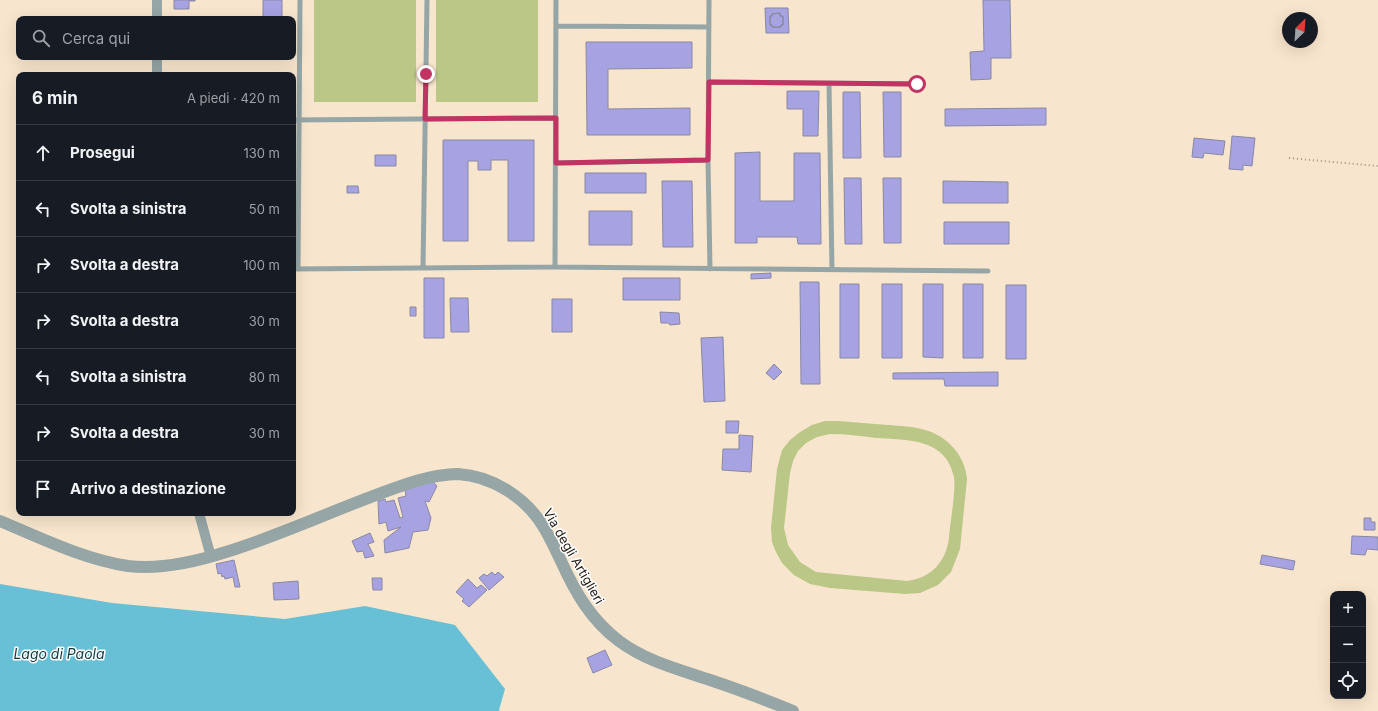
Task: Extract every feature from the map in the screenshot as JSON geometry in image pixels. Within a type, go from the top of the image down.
[{"type":"street","points":[[157,0],[157,16]]},
{"type":"street","points":[[157,60],[157,72]]},
{"type":"street","name":"Via degli Artiglieri","points":[[0,521],[100,560],[123,565],[160,566],[211,557],[263,540],[416,481],[434,476],[453,474],[478,477],[496,484],[516,496],[530,509],[547,533],[582,602],[601,625],[620,641],[642,655],[662,664],[734,688],[793,711]]},
{"type":"street","points":[[200,516],[211,557]]},
{"type":"lane","points":[[300,0],[296,269],[556,267],[988,271]]},
{"type":"lane","points":[[423,268],[426,0]]},
{"type":"lane","points":[[556,0],[556,267]]},
{"type":"lane","points":[[709,0],[708,160],[710,269]]},
{"type":"lane","points":[[556,26],[709,27]]},
{"type":"lane","points":[[709,82],[917,84]]},
{"type":"lane","points":[[829,84],[832,270]]},
{"type":"lane","points":[[299,120],[556,118]]},
{"type":"lane","points":[[556,163],[708,160]]},
{"type":"path","points":[[1289,158],[1378,166]]},
{"type":"green space","points":[[314,0],[416,0],[416,102],[314,102]]},
{"type":"green space","points":[[436,0],[538,0],[538,102],[436,102]]},
{"type":"green space","points":[[825,421],[838,421],[916,428],[941,437],[954,448],[963,462],[967,479],[960,549],[951,572],[938,585],[920,593],[905,594],[830,588],[810,584],[794,575],[782,563],[772,542],[771,528],[777,469],[782,450],[790,440],[812,425]],"holes":[[[830,434],[912,441],[934,448],[943,455],[950,464],[954,477],[954,498],[949,538],[945,554],[941,561],[930,572],[916,579],[907,581],[816,572],[800,562],[788,545],[784,528],[790,473],[793,461],[798,451],[806,443],[817,437]]]},
{"type":"water","name":"Lago di Paola","points":[[0,584],[112,603],[285,619],[365,606],[455,625],[505,689],[500,711],[0,711]]},
{"type":"building","points":[[174,0],[195,1],[189,1],[189,9],[174,9]]},
{"type":"building","points":[[263,0],[282,0],[282,16],[263,16]]},
{"type":"building","points":[[983,0],[1010,0],[1011,58],[991,58],[991,79],[971,80],[970,52],[984,51]]},
{"type":"building","points":[[765,8],[788,8],[789,33],[766,33]],"holes":[[[780,13],[780,16],[783,16],[783,25],[781,25],[781,27],[772,27],[772,25],[770,25],[770,16],[772,16],[772,14]]]},
{"type":"building","points":[[780,13],[780,16],[783,16],[783,25],[781,25],[781,27],[772,27],[772,25],[770,25],[770,16],[772,16],[772,14]]},
{"type":"building","points":[[586,42],[692,42],[692,68],[608,69],[608,109],[690,108],[690,135],[587,135]]},
{"type":"building","points":[[787,91],[819,91],[818,136],[803,136],[803,109],[787,109]]},
{"type":"building","points":[[843,92],[860,92],[861,158],[843,158]]},
{"type":"building","points":[[883,92],[901,92],[901,157],[884,157]]},
{"type":"building","points":[[1046,108],[1046,125],[945,126],[945,109]]},
{"type":"building","points":[[1232,136],[1255,138],[1252,166],[1243,165],[1243,170],[1229,169]]},
{"type":"building","points":[[1194,138],[1225,141],[1223,155],[1204,153],[1203,158],[1192,157]]},
{"type":"building","points":[[443,140],[534,140],[534,241],[508,241],[508,160],[491,160],[491,170],[478,170],[478,161],[468,161],[468,241],[443,241]]},
{"type":"building","points":[[760,152],[760,201],[794,201],[794,153],[820,153],[821,244],[798,244],[797,237],[757,237],[757,243],[735,243],[735,153]]},
{"type":"building","points":[[375,155],[396,155],[396,166],[375,166]]},
{"type":"building","points":[[585,173],[646,173],[646,193],[585,193]]},
{"type":"building","points":[[844,178],[861,178],[862,244],[845,244]]},
{"type":"building","points":[[883,178],[901,178],[901,243],[884,243]]},
{"type":"building","points":[[662,181],[692,181],[693,247],[663,247]]},
{"type":"building","points":[[943,181],[1008,182],[1008,203],[943,203]]},
{"type":"building","points":[[347,186],[358,186],[359,193],[347,193]]},
{"type":"building","points":[[589,211],[632,211],[632,245],[589,245]]},
{"type":"building","points":[[944,222],[1009,222],[1009,244],[944,244]]},
{"type":"building","points":[[771,273],[771,278],[751,279],[751,274]]},
{"type":"building","points":[[424,278],[444,278],[444,338],[424,338]]},
{"type":"building","points":[[623,278],[680,278],[680,300],[623,300]]},
{"type":"building","points":[[800,282],[819,282],[820,384],[801,384]]},
{"type":"building","points":[[840,284],[859,284],[859,358],[840,358]]},
{"type":"building","points":[[882,284],[902,284],[902,358],[882,358]]},
{"type":"building","points":[[923,284],[943,284],[943,358],[923,357]]},
{"type":"building","points":[[963,284],[983,284],[983,358],[963,358]]},
{"type":"building","points":[[1006,285],[1026,285],[1026,359],[1006,359]]},
{"type":"building","points":[[450,298],[468,298],[469,332],[451,332]]},
{"type":"building","points":[[552,299],[572,299],[572,332],[552,332]]},
{"type":"building","points":[[410,307],[416,307],[416,316],[410,316]]},
{"type":"building","points":[[660,312],[679,313],[680,324],[670,325],[669,323],[661,323]]},
{"type":"building","points":[[723,337],[725,401],[704,402],[701,338]]},
{"type":"building","points":[[774,364],[782,372],[774,380],[766,373]]},
{"type":"building","points":[[998,372],[998,386],[945,386],[944,379],[893,379],[893,373]]},
{"type":"building","points":[[726,421],[739,421],[738,433],[726,433]]},
{"type":"building","points":[[739,435],[753,436],[751,472],[722,470],[723,449],[739,449]]},
{"type":"building","points":[[432,481],[437,486],[429,502],[425,501],[431,518],[428,530],[413,532],[409,548],[385,553],[384,540],[401,527],[388,531],[386,522],[379,524],[378,501],[385,499],[386,502],[394,500],[400,518],[403,517],[398,498],[406,496],[405,490]]},
{"type":"building","points":[[1364,518],[1371,518],[1371,522],[1375,522],[1375,530],[1364,530]]},
{"type":"building","points":[[370,533],[374,542],[368,544],[374,556],[365,558],[363,551],[357,552],[352,541]]},
{"type":"building","points":[[1352,536],[1378,537],[1378,550],[1367,549],[1365,555],[1351,554]]},
{"type":"building","points":[[1262,555],[1295,561],[1293,570],[1260,564]]},
{"type":"building","points":[[234,560],[240,587],[235,587],[233,577],[225,579],[224,576],[222,577],[221,573],[218,574],[216,564]]},
{"type":"building","points":[[492,572],[495,575],[498,572],[504,577],[489,590],[479,578],[484,574],[487,576]]},
{"type":"building","points":[[372,578],[382,578],[382,590],[373,590]]},
{"type":"building","points":[[468,579],[477,588],[481,585],[487,590],[469,607],[462,601],[464,599],[456,592]]},
{"type":"building","points":[[298,581],[299,599],[274,600],[273,583]]},
{"type":"building","points":[[605,650],[612,665],[593,673],[587,658]]},
{"type":"route","points":[[426,74],[425,119],[556,118],[556,163],[708,160],[709,82],[917,84]]}]
